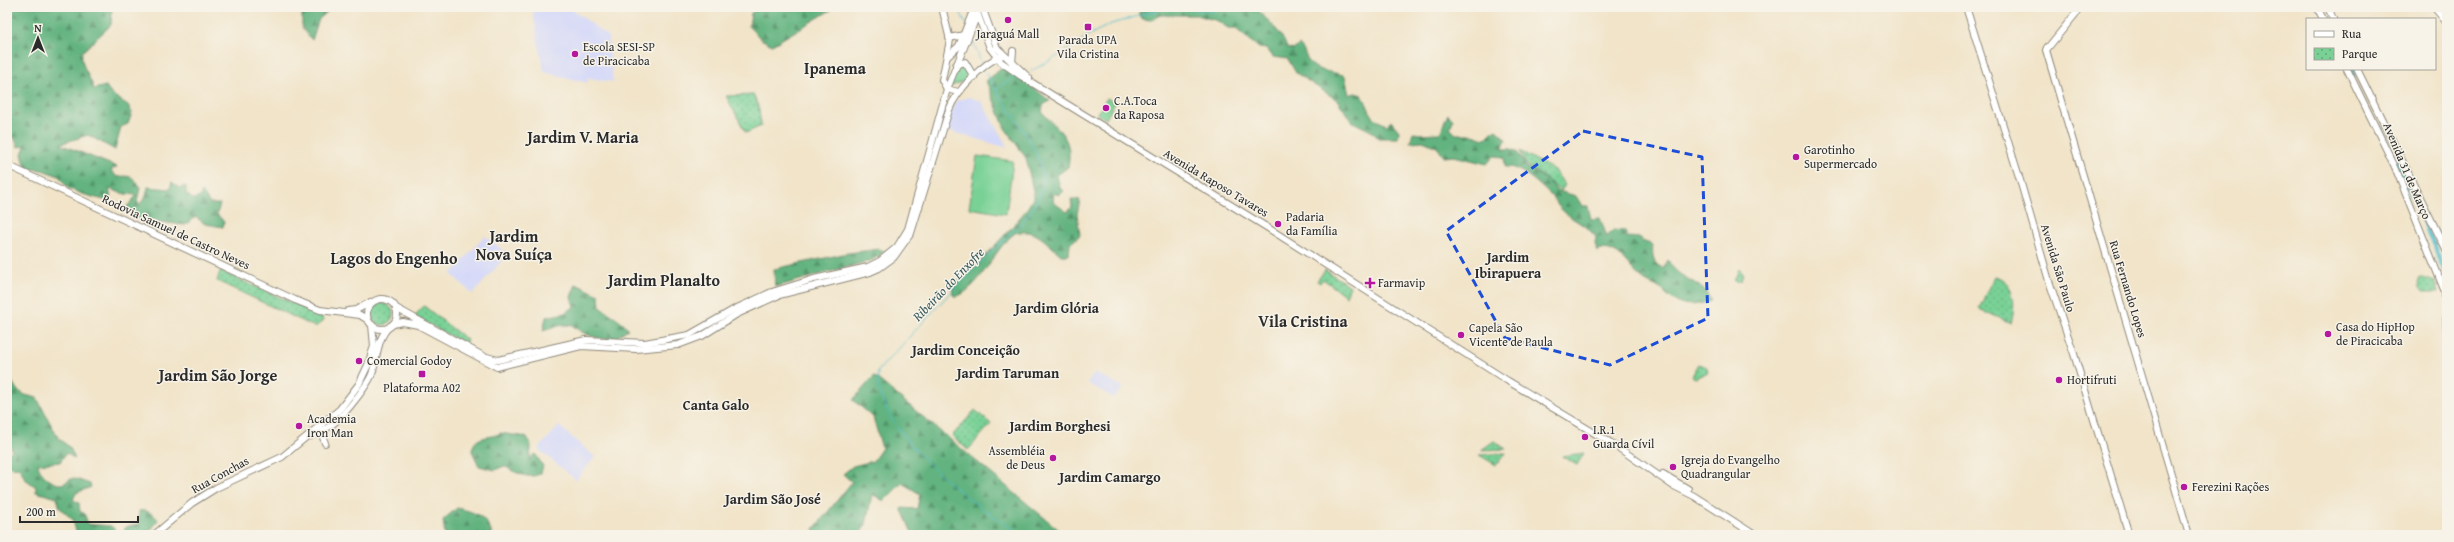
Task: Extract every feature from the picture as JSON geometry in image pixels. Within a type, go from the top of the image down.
[{"type":"main road","points":[[942,7],[949,38],[942,80],[947,89],[958,92]]},
{"type":"main road","name":"Avenida Raposo Tavares","points":[[982,7],[993,42],[1000,56],[1012,63],[1032,81]]},
{"type":"main road","name":"Avenida São Paulo","points":[[1966,7],[2022,186],[2049,281],[2074,354],[2129,535]]},
{"type":"main road","points":[[2317,7],[2322,18]]},
{"type":"main road","points":[[2328,7],[2333,18]]},
{"type":"main road","points":[[2434,7],[2447,22]]},
{"type":"main road","points":[[947,57],[959,46],[974,8]]},
{"type":"main road","points":[[974,8],[975,20],[947,89],[908,229],[902,240],[892,252],[868,267],[814,279],[772,292],[733,310],[689,335],[676,339],[645,343],[586,340],[498,360],[483,356],[396,308],[385,299],[373,301],[366,312],[370,323],[381,329],[404,322],[418,325],[497,367],[581,346],[643,349],[678,345],[702,336],[737,314],[779,296],[870,272],[894,257],[911,233],[949,110],[958,92],[988,64],[1000,56]]},
{"type":"main road","name":"Avenida Raposo Tavares","points":[[974,8],[985,39],[1021,76],[1032,81],[1657,474],[1669,477],[1694,496],[1755,535]]},
{"type":"main road","name":"Rua Fernando Lopes","points":[[2075,9],[2046,50],[2189,535]]},
{"type":"main road","points":[[949,38],[965,34]]},
{"type":"main road","points":[[1012,63],[1013,51]]},
{"type":"main road","points":[[956,65],[965,62],[976,75]]},
{"type":"main road","name":"Avenida 31 de Março","points":[[2348,70],[2395,167],[2444,283],[2446,291],[2447,332]]},
{"type":"main road","name":"Avenida 31 de Março","points":[[2358,70],[2447,252]]},
{"type":"main road","points":[[2354,83],[2362,78]]},
{"type":"main road","name":"Rodovia Samuel de Castro Neves","points":[[7,165],[295,300],[320,310],[360,315],[370,323]]},
{"type":"main road","name":"Rodovia Samuel de Castro Neves","points":[[338,312],[356,310],[373,301]]},
{"type":"main road","points":[[391,325],[396,316],[396,308]]},
{"type":"main road","name":"Rua Conchas","points":[[320,429],[329,417],[340,409],[364,374],[374,346],[370,323]]},
{"type":"main road","name":"Rua Conchas","points":[[154,535],[192,503],[216,488],[282,457],[320,429],[335,423],[368,381],[373,372],[385,330],[391,325]]},
{"type":"main road","points":[[329,417],[335,423]]},
{"type":"main road","points":[[320,429],[325,443]]},
{"type":"highlighted area","points":[[1583,131],[1702,157],[1708,318],[1610,365],[1505,338],[1446,231]]},
{"type":"shaded area","name":"Escola SESI-SP de Piracicaba","points":[[536,7],[569,7],[608,36],[613,82],[588,78],[587,83],[544,72],[532,9]]},
{"type":"shaded area","points":[[969,97],[981,101],[1008,148],[946,130],[956,101]]},
{"type":"shaded area","points":[[485,236],[505,252],[506,256],[473,294],[451,274]]},
{"type":"shaded area","points":[[1095,373],[1122,386],[1122,389],[1114,398],[1087,383]]},
{"type":"shaded area","points":[[559,426],[595,457],[576,480],[538,449]]},
{"type":"shaded area","points":[[1345,525],[1357,535],[1335,535]]},
{"type":"green space","points":[[7,7],[112,7],[111,25],[82,52],[82,62],[94,89],[106,86],[111,94],[128,105],[132,113],[128,124],[121,127],[115,150],[88,135],[60,144],[117,167],[111,170],[117,177],[128,176],[134,179],[140,188],[137,202],[140,204],[146,196],[148,187],[170,189],[172,182],[179,188],[186,186],[186,194],[193,199],[200,197],[202,192],[210,204],[220,204],[217,214],[224,222],[223,227],[205,224],[196,217],[185,225],[136,219],[125,209],[137,195],[125,194],[109,189],[111,198],[104,200],[82,194],[68,188],[59,176],[42,170],[26,169],[22,154],[25,146],[18,147],[14,137],[7,139]]},
{"type":"green space","points":[[302,7],[333,7],[319,19],[312,40],[302,28]]},
{"type":"green space","points":[[760,7],[836,7],[772,45],[761,39],[749,27],[751,13]]},
{"type":"green space","points":[[1152,7],[1259,7],[1257,9],[1278,31],[1287,48],[1293,50],[1299,45],[1309,62],[1315,67],[1345,76],[1349,95],[1355,93],[1362,95],[1370,112],[1376,119],[1387,125],[1391,121],[1399,131],[1398,138],[1378,138],[1373,132],[1353,122],[1337,100],[1296,73],[1288,59],[1273,57],[1267,49],[1259,48],[1235,28],[1228,28],[1218,21],[1197,15],[1160,15],[1151,20],[1143,19],[1139,16],[1139,12]]},
{"type":"green space","points":[[965,65],[969,75],[964,81],[952,86],[950,84],[958,66]]},
{"type":"green space","points":[[1002,68],[1019,76],[1050,101],[1043,105],[1042,112],[1064,136],[1069,149],[1068,167],[1057,175],[1060,188],[1064,191],[1059,195],[1054,193],[1053,202],[1067,212],[1072,207],[1071,199],[1080,200],[1077,214],[1080,235],[1070,244],[1069,255],[1061,255],[1046,241],[1035,234],[1029,232],[1015,233],[1007,240],[973,285],[956,297],[953,295],[952,286],[977,265],[1012,227],[1027,209],[1034,196],[1026,158],[1005,128],[986,81]]},
{"type":"green space","points":[[754,95],[759,109],[761,126],[746,133],[726,96]]},
{"type":"green space","name":"C.A.Toca da Raposa","points":[[1107,98],[1115,103],[1106,119],[1097,114]]},
{"type":"green space","points":[[1448,114],[1453,120],[1450,128],[1456,134],[1470,134],[1485,139],[1495,129],[1506,139],[1502,149],[1511,149],[1517,152],[1526,166],[1548,181],[1558,191],[1576,196],[1582,206],[1588,206],[1591,219],[1600,218],[1607,237],[1613,230],[1625,231],[1627,237],[1641,238],[1642,241],[1653,245],[1653,256],[1655,262],[1659,266],[1663,268],[1668,260],[1672,267],[1678,272],[1702,288],[1711,301],[1690,305],[1678,302],[1660,288],[1642,279],[1619,255],[1608,250],[1600,249],[1598,252],[1595,244],[1596,237],[1583,225],[1564,212],[1544,189],[1525,173],[1511,167],[1505,167],[1504,157],[1494,156],[1487,164],[1454,156],[1444,157],[1437,147],[1423,141],[1410,142],[1413,132],[1418,134],[1440,133]]},
{"type":"green space","points":[[1520,151],[1554,170],[1565,185],[1561,191],[1525,163]]},
{"type":"green space","points":[[977,156],[1013,161],[1006,214],[969,208]]},
{"type":"green space","points":[[879,249],[885,251],[873,260],[775,287],[774,269],[848,253]]},
{"type":"green space","points":[[1739,269],[1743,273],[1741,281],[1734,281]]},
{"type":"green space","points":[[1325,270],[1350,286],[1346,296],[1323,279],[1320,283],[1317,281]]},
{"type":"green space","points":[[220,271],[322,316],[323,321],[315,327],[217,281]]},
{"type":"green space","points":[[1994,276],[2007,283],[2013,295],[2014,309],[2011,323],[1979,309]]},
{"type":"green space","points":[[2420,277],[2435,282],[2439,292],[2423,292],[2419,286]]},
{"type":"green space","points":[[576,284],[599,295],[600,307],[621,321],[628,329],[612,339],[593,337],[581,332],[572,325],[562,325],[543,331],[546,317],[565,313],[574,307],[571,297]]},
{"type":"green space","points":[[382,303],[390,306],[393,314],[390,322],[382,325],[374,322],[371,314],[374,306]]},
{"type":"green space","points":[[424,306],[467,340],[465,344],[414,316]]},
{"type":"green space","points":[[1699,364],[1707,367],[1708,372],[1695,378],[1692,376]]},
{"type":"green space","points":[[7,373],[17,390],[25,395],[37,398],[57,436],[70,448],[75,459],[66,453],[60,462],[38,464],[40,471],[57,484],[64,483],[73,478],[90,484],[91,487],[76,493],[73,500],[79,503],[80,512],[84,513],[88,524],[111,526],[121,535],[77,535],[73,520],[60,508],[57,498],[36,492],[36,487],[25,479],[19,467],[13,468],[7,463],[7,455],[12,450],[7,435]]},
{"type":"green space","points":[[874,376],[1065,535],[913,535],[901,508],[917,509],[920,494],[902,483],[884,501],[872,494],[866,525],[859,535],[815,535],[814,529],[852,482],[843,474],[853,466],[873,461],[882,448],[873,417],[853,400]]},
{"type":"green space","points":[[975,410],[991,424],[968,450],[952,436]]},
{"type":"green space","points":[[501,433],[522,436],[529,440],[531,451],[529,461],[534,454],[536,455],[543,466],[541,473],[527,476],[517,473],[504,466],[495,470],[479,466],[472,451],[473,446],[479,439]]},
{"type":"green space","points":[[1494,441],[1506,449],[1481,450]]},
{"type":"green space","points":[[1506,453],[1496,465],[1479,455]]},
{"type":"green space","points":[[1584,453],[1577,465],[1562,456]]},
{"type":"green space","points":[[457,508],[475,513],[483,519],[487,523],[492,535],[445,535],[443,520]]},
{"type":"green space","points":[[139,511],[150,512],[158,520],[151,530],[143,535],[121,535],[124,534],[125,527],[139,524]]},
{"type":"waterway","name":"Ribeirão do Enxofre","points":[[958,7],[966,24]]},
{"type":"waterway","points":[[1031,71],[1058,56],[1087,36],[1111,24],[1169,7],[1214,12]]},
{"type":"waterway","points":[[2321,7],[2326,18]]},
{"type":"waterway","name":"Ribeirão do Enxofre","points":[[971,36],[982,65]]},
{"type":"waterway","name":"Ribeirão do Enxofre","points":[[984,69],[1028,138],[1041,166],[1043,185],[1040,196],[1024,220],[949,294],[878,371],[880,394],[891,418],[909,442],[955,487],[980,507],[1023,535]]},
{"type":"waterway","points":[[2351,70],[2354,76]]},
{"type":"waterway","points":[[996,89],[1014,77]]},
{"type":"waterway","points":[[2381,128],[2447,275]]},
{"type":"place","name":"Jaraguá Mall","points":[[1008,20]]},
{"type":"place","name":"Parada UPA Vila Cristina","points":[[1088,27]]},
{"type":"place","name":"Escola SESI-SP de Piracicaba","points":[[575,54]]},
{"type":"place","name":"C.A.Toca da Raposa","points":[[1106,108]]},
{"type":"place","name":"Garotinho Supermercado","points":[[1796,157]]},
{"type":"place","name":"Padaria da Família","points":[[1278,224]]},
{"type":"place","name":"Farmavip","points":[[1370,283]]},
{"type":"place","name":"Casa do HipHop de Piracicaba","points":[[2328,334]]},
{"type":"place","name":"Capela São Vicente de Paula","points":[[1461,335]]},
{"type":"place","name":"Comercial Godoy","points":[[359,361]]},
{"type":"place","name":"Plataforma A02","points":[[422,374]]},
{"type":"place","name":"Hortifruti","points":[[2059,380]]},
{"type":"place","name":"Academia Iron Man","points":[[299,426]]},
{"type":"place","name":"I.R.1 Guarda Cívil","points":[[1585,437]]},
{"type":"place","name":"Assembléia de Deus","points":[[1053,458]]},
{"type":"place","name":"Igreja do Evangelho Quadrangular","points":[[1673,467]]},
{"type":"place","name":"Ferezini Rações","points":[[2184,487]]},
{"type":"district","name":"Ipanema","points":[[835,68]]},
{"type":"district","name":"Jardim V. Maria","points":[[583,137]]},
{"type":"district","name":"Jardim Nova Suíça","points":[[514,245]]},
{"type":"district","name":"Lagos do Engenho","points":[[394,258]]},
{"type":"district","name":"Jardim Ibirapuera","points":[[1508,266]]},
{"type":"district","name":"Jardim Planalto","points":[[664,280]]},
{"type":"district","name":"Jardim Glória","points":[[1057,308]]},
{"type":"district","name":"Vila Cristina","points":[[1303,321]]},
{"type":"district","name":"Jardim Conceição","points":[[966,350]]},
{"type":"district","name":"Jardim Taruman","points":[[1008,373]]},
{"type":"district","name":"Jardim São Jorge","points":[[218,375]]},
{"type":"district","name":"Canta Galo","points":[[716,405]]},
{"type":"district","name":"Jardim Borghesi","points":[[1060,426]]},
{"type":"district","name":"Jardim Camargo","points":[[1110,477]]},
{"type":"district","name":"Jardim São José","points":[[773,499]]}]
